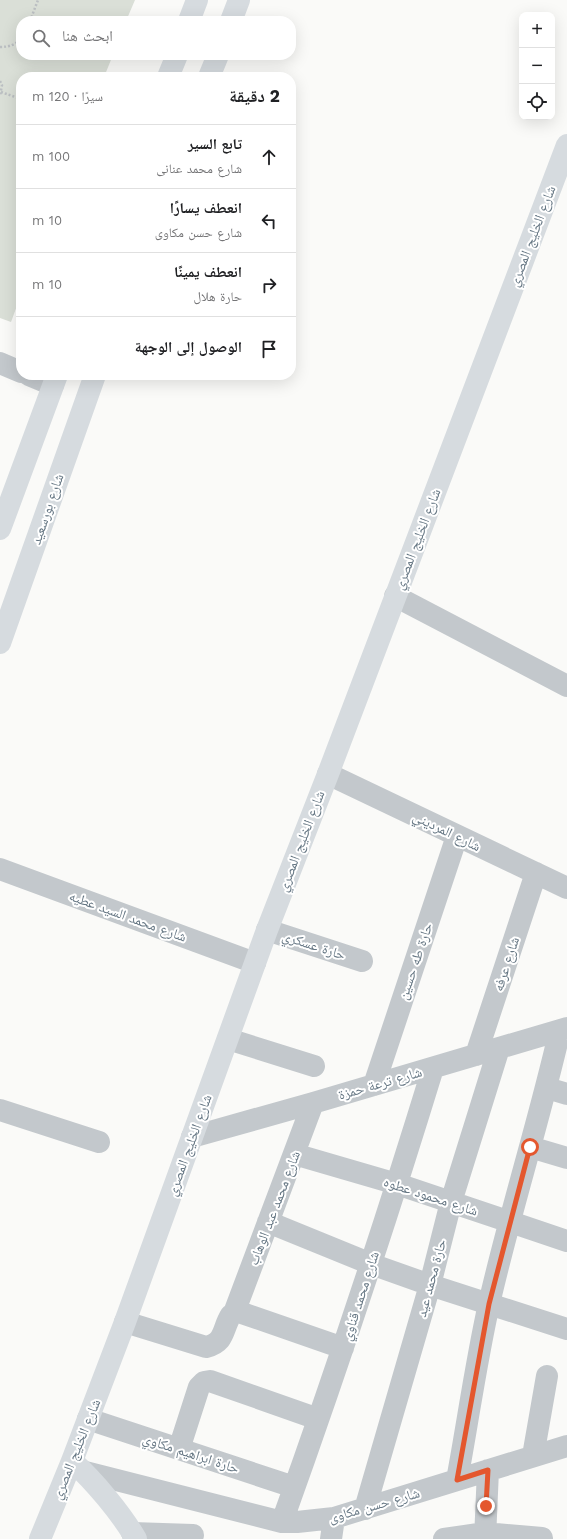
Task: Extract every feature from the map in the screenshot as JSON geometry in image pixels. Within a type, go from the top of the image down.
[{"type":"street","points":[[191,16],[197,0]]},
{"type":"street","points":[[233,16],[239,0]]},
{"type":"street","points":[[170,72],[175,60]]},
{"type":"street","points":[[211,72],[216,60]]},
{"type":"street","name":"شارع الخليج المصري","points":[[40,1539],[78,1467],[88,1419],[125,1322],[267,930],[566,152]]},
{"type":"street","points":[[0,363],[16,370]]},
{"type":"street","points":[[0,529],[55,380]]},
{"type":"street","name":"شارع بورسعيد","points":[[0,642],[93,380]]},
{"type":"street","points":[[395,596],[567,686]]},
{"type":"street","name":"شارع المرديني","points":[[328,774],[567,888]]},
{"type":"street","name":"حارة طه حسين","points":[[374,1085],[457,836]]},
{"type":"street","name":"شارع محمد السيد عطيه","points":[[0,869],[255,963]]},
{"type":"street","name":"شارع عرفه","points":[[476,1055],[536,874]]},
{"type":"street","name":"حارة عسكري","points":[[267,930],[362,961]]},
{"type":"street","points":[[457,1480],[489,1304],[530,1147],[557,1091],[564,1029]]},
{"type":"street","name":"شارع ترعة حمزة","points":[[192,1137],[564,1029]]},
{"type":"street","points":[[228,1039],[314,1066]]},
{"type":"street","name":"حارة محمد عيد","points":[[365,1509],[430,1285],[451,1202],[499,1048]]},
{"type":"street","name":"شارع محمد قناوي","points":[[282,1522],[371,1264],[433,1068]]},
{"type":"street","name":"شارع محمد عبد الوهاب","points":[[125,1322],[206,1347],[218,1342],[234,1313],[313,1103]]},
{"type":"street","points":[[0,1110],[99,1142]]},
{"type":"street","points":[[530,1147],[567,1158]]},
{"type":"street","name":"شارع محمود عطوه","points":[[294,1154],[397,1184],[567,1240]]},
{"type":"street","points":[[268,1222],[371,1264],[567,1330]]},
{"type":"street","points":[[234,1313],[243,1313],[343,1348]]},
{"type":"street","points":[[533,1456],[547,1376]]},
{"type":"street","points":[[179,1449],[199,1387],[204,1382],[210,1381],[318,1419]]},
{"type":"street","name":"حارة ابراهيم مكاوي","points":[[88,1419],[294,1487]]},
{"type":"street","name":"شارع حسن مكاوى","points":[[78,1467],[282,1522],[297,1522],[333,1529],[365,1509],[567,1446]]},
{"type":"street","points":[[78,1467],[134,1536],[193,1535]]},
{"type":"street","points":[[485,1536],[488,1470]]},
{"type":"street","points":[[444,1539],[485,1536],[542,1538]]},
{"type":"path","points":[[32,16],[38,0]]},
{"type":"path","points":[[0,47],[7,47],[16,44]]},
{"type":"path","points":[[0,81],[2,85],[0,96]]},
{"type":"path","points":[[1,92],[16,97]]},
{"type":"shaded area","points":[[0,0],[135,0],[128,16],[16,16],[16,60],[111,60],[106,72],[16,72],[16,308],[11,322],[0,318]]},
{"type":"route","points":[[486,1506],[488,1470],[457,1480],[489,1304],[530,1147]]}]
